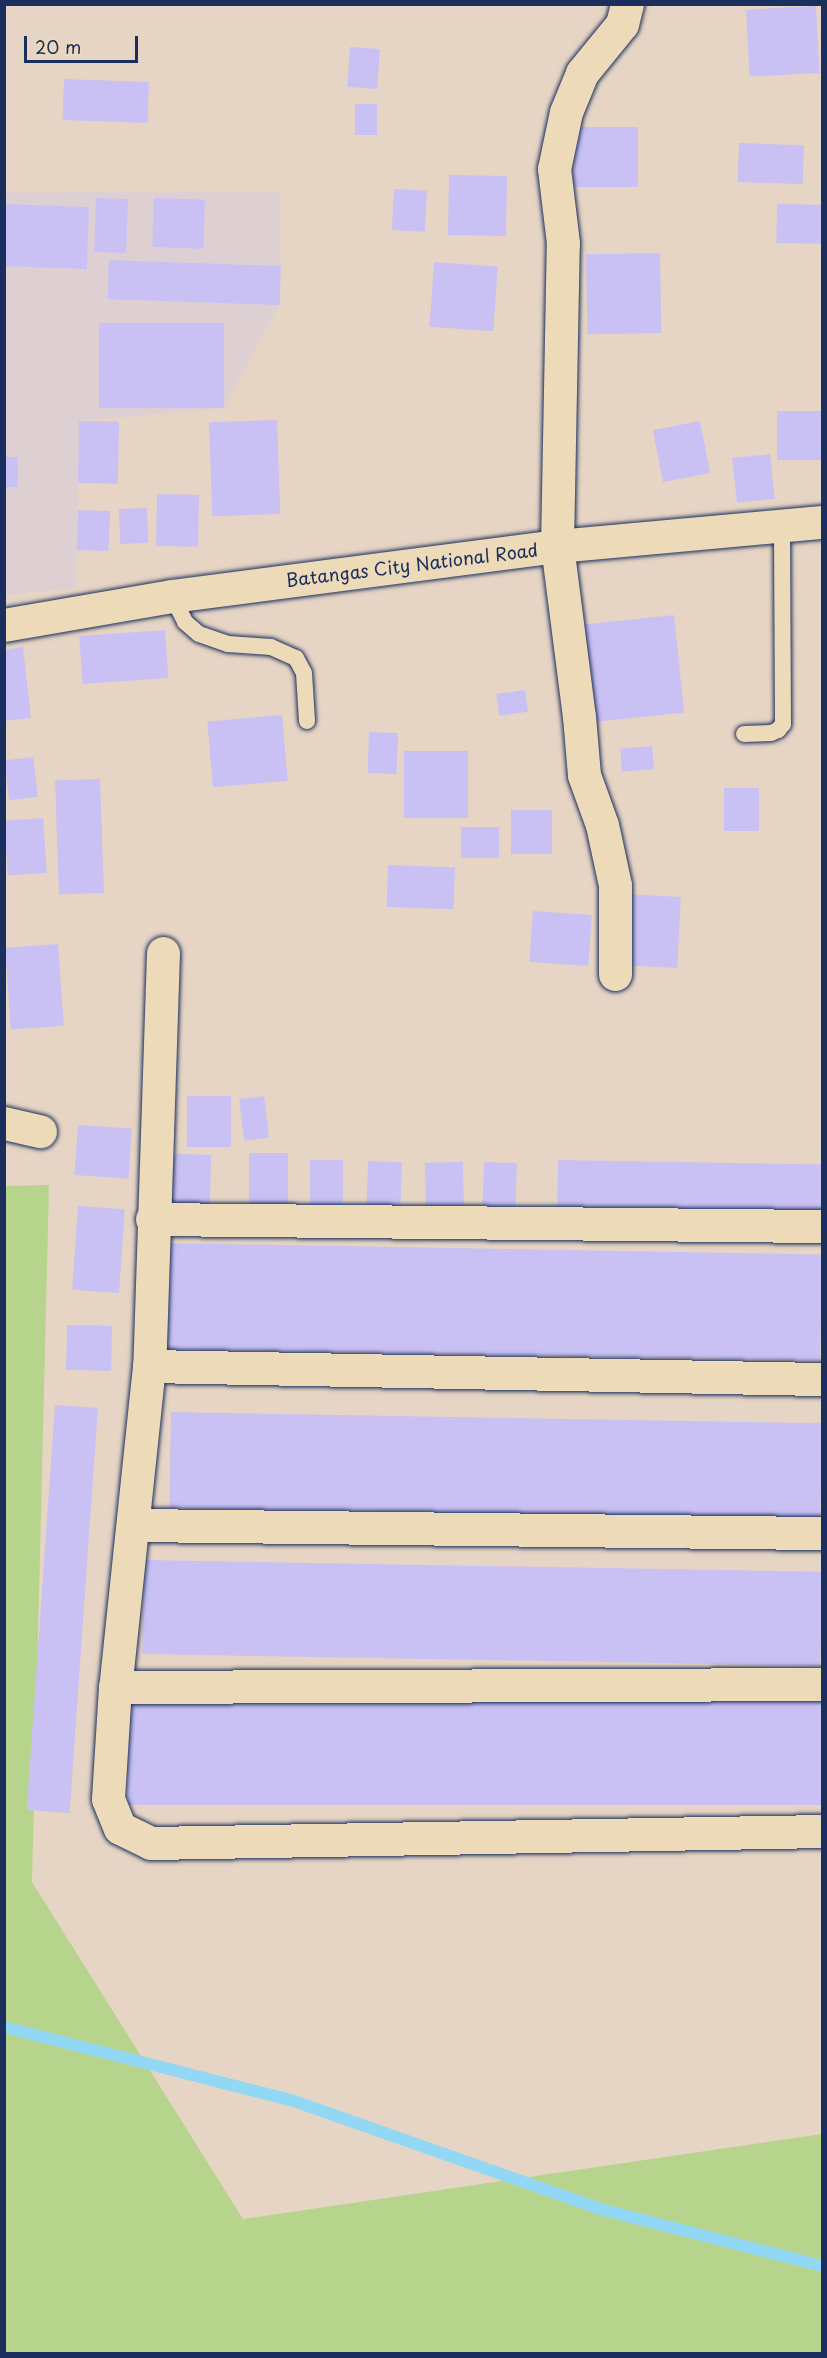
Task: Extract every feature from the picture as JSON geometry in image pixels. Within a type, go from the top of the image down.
[{"type":"street","points":[[615,974],[615,885],[602,825],[584,775],[557,546],[563,243],[554,169],[566,112],[582,73],[622,24],[627,4]]},
{"type":"street","name":"Batangas City National Road","points":[[4,625],[172,596],[557,546],[822,522]]},
{"type":"street","points":[[163,953],[152,1219],[149,1366],[134,1526],[115,1687],[108,1799],[120,1828],[151,1844],[822,1831]]},
{"type":"street","points":[[4,1123],[40,1131]]},
{"type":"street","points":[[152,1219],[822,1226]]},
{"type":"street","points":[[149,1366],[822,1379]]},
{"type":"street","points":[[134,1526],[822,1533]]},
{"type":"street","points":[[115,1687],[822,1684]]},
{"type":"lane","points":[[744,734],[771,733],[783,724],[782,526]]},
{"type":"lane","points":[[172,596],[185,622],[199,634],[228,644],[271,647],[296,658],[304,673],[307,721]]},
{"type":"shaded area","points":[[5,192],[280,192],[280,303],[224,408],[79,421],[76,588],[5,595]]},
{"type":"green space","points":[[49,1185],[32,1882],[243,2219],[822,2134],[822,2353],[5,2353],[4,1186]]},
{"type":"building","points":[[816,6],[820,73],[750,77],[746,10]]},
{"type":"building","points":[[350,47],[380,49],[377,89],[347,87]]},
{"type":"building","points":[[64,79],[149,82],[148,123],[63,120]]},
{"type":"building","points":[[355,104],[377,104],[377,135],[355,135]]},
{"type":"building","points":[[573,127],[638,127],[638,187],[573,187]]},
{"type":"building","points":[[739,143],[804,145],[803,184],[738,182]]},
{"type":"building","points":[[449,175],[507,176],[506,236],[448,235]]},
{"type":"building","points":[[394,189],[427,191],[425,232],[392,230]]},
{"type":"building","points":[[96,198],[128,199],[126,253],[94,252]]},
{"type":"building","points":[[154,198],[205,200],[203,249],[152,247]]},
{"type":"building","points":[[4,204],[89,207],[87,269],[4,266]]},
{"type":"building","points":[[777,204],[822,205],[821,244],[776,243]]},
{"type":"building","points":[[660,253],[661,333],[587,334],[586,254]]},
{"type":"building","points":[[109,260],[281,266],[280,305],[108,299]]},
{"type":"building","points":[[434,262],[498,266],[493,331],[429,327]]},
{"type":"building","points":[[99,323],[224,323],[224,408],[99,408]]},
{"type":"building","points":[[777,411],[822,411],[822,460],[777,460]]},
{"type":"building","points":[[277,420],[280,514],[212,516],[209,422]]},
{"type":"building","points":[[79,421],[119,422],[118,484],[78,483]]},
{"type":"building","points":[[700,421],[710,473],[663,482],[653,430]]},
{"type":"building","points":[[770,454],[775,499],[737,503],[732,458]]},
{"type":"building","points":[[4,457],[18,457],[18,487],[4,487]]},
{"type":"building","points":[[157,494],[199,495],[198,547],[156,546]]},
{"type":"building","points":[[147,508],[148,543],[120,544],[119,509]]},
{"type":"building","points":[[78,510],[110,511],[109,551],[77,550]]},
{"type":"building","points":[[674,615],[684,712],[585,723],[575,625]]},
{"type":"building","points":[[165,630],[168,678],[83,684],[79,636]]},
{"type":"building","points":[[23,647],[31,718],[4,721],[4,650]]},
{"type":"building","points":[[525,690],[528,712],[499,716],[496,694]]},
{"type":"building","points":[[282,715],[288,781],[213,787],[207,722]]},
{"type":"building","points":[[369,732],[398,733],[397,774],[368,773]]},
{"type":"building","points":[[652,746],[654,769],[622,772],[620,749]]},
{"type":"building","points":[[404,751],[468,751],[468,818],[404,818]]},
{"type":"building","points":[[33,757],[38,797],[9,800],[4,761]]},
{"type":"building","points":[[100,779],[104,893],[59,895],[55,781]]},
{"type":"building","points":[[724,788],[759,788],[759,831],[724,831]]},
{"type":"building","points":[[511,810],[552,810],[552,854],[511,854]]},
{"type":"building","points":[[43,818],[47,873],[8,876],[4,821]]},
{"type":"building","points":[[461,827],[499,827],[499,858],[461,858]]},
{"type":"building","points":[[388,865],[455,867],[453,909],[387,907]]},
{"type":"building","points":[[623,894],[681,897],[677,968],[619,965]]},
{"type":"building","points":[[533,911],[592,915],[588,966],[529,962]]},
{"type":"building","points":[[58,944],[64,1026],[11,1029],[5,948]]},
{"type":"building","points":[[187,1096],[231,1096],[231,1147],[187,1147]]},
{"type":"building","points":[[264,1096],[269,1138],[244,1141],[239,1099]]},
{"type":"building","points":[[78,1125],[132,1129],[128,1179],[75,1175]]},
{"type":"building","points":[[249,1153],[288,1153],[288,1212],[249,1212]]},
{"type":"building","points":[[171,1154],[211,1155],[210,1208],[170,1207]]},
{"type":"building","points":[[310,1160],[343,1160],[343,1212],[310,1212]]},
{"type":"building","points":[[558,1160],[822,1165],[821,1215],[557,1210]]},
{"type":"building","points":[[368,1161],[402,1162],[400,1208],[366,1207]]},
{"type":"building","points":[[463,1162],[464,1213],[426,1214],[425,1163]]},
{"type":"building","points":[[484,1162],[517,1163],[515,1213],[482,1212]]},
{"type":"building","points":[[78,1206],[125,1209],[119,1293],[72,1290]]},
{"type":"building","points":[[161,1243],[822,1255],[820,1361],[159,1349]]},
{"type":"building","points":[[67,1325],[112,1326],[111,1371],[66,1370]]},
{"type":"building","points":[[55,1405],[98,1408],[70,1813],[27,1810]]},
{"type":"building","points":[[171,1412],[822,1423],[820,1519],[169,1508]]},
{"type":"building","points":[[144,1560],[822,1572],[820,1666],[142,1654]]},
{"type":"building","points":[[128,1701],[822,1701],[822,1805],[128,1805]]},
{"type":"waterway","points":[[4,2027],[291,2100],[604,2210],[822,2266]]}]
